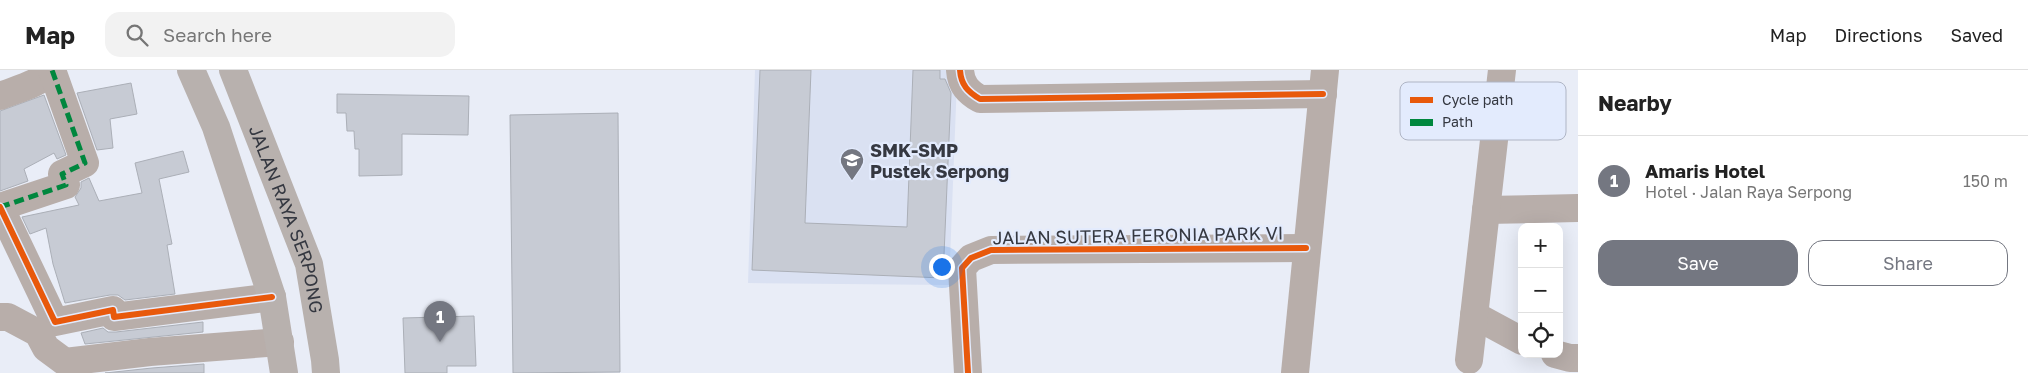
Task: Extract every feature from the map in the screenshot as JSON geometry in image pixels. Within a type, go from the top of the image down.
[{"type":"main road","name":"JALAN RAYA SERPONG","points":[[191,70],[216,127],[272,297],[284,373]]},
{"type":"main road","name":"JALAN RAYA SERPONG","points":[[232,70],[309,264],[326,373]]},
{"type":"street","points":[[52,70],[85,163],[62,174],[66,185],[0,207],[55,322],[113,310],[114,317],[272,297]]},
{"type":"street","points":[[0,96],[47,76],[52,70]]},
{"type":"street","points":[[965,81],[980,99],[1324,82],[1295,373]]},
{"type":"street","points":[[1469,360],[1494,140]]},
{"type":"street","points":[[1486,210],[1578,208]]},
{"type":"street","name":"JALAN SUTERA FERONIA PARK VI","points":[[968,373],[962,268],[971,258],[991,250],[1306,248]]},
{"type":"street","points":[[1474,315],[1518,340]]},
{"type":"street","points":[[0,317],[8,317],[38,332],[46,348],[65,362],[150,352],[280,342]]},
{"type":"street","points":[[1563,356],[1578,358]]},
{"type":"shaded area","name":"SMK-SMP Pustek Serpong","points":[[755,70],[955,70],[957,80],[949,285],[748,283]]},
{"type":"building","points":[[760,70],[811,70],[805,223],[907,227],[913,70],[940,70],[940,79],[945,79],[951,93],[943,278],[752,270]]},
{"type":"building","points":[[131,83],[137,114],[110,119],[113,148],[97,150],[77,93]]},
{"type":"building","points":[[337,94],[469,96],[468,135],[402,134],[402,175],[359,176],[359,149],[355,149],[354,131],[347,131],[346,113],[337,113]]},
{"type":"building","points":[[44,95],[66,155],[57,159],[54,153],[24,169],[28,181],[0,191],[0,111]]},
{"type":"building","points":[[618,113],[620,372],[513,373],[510,115]]},
{"type":"building","points":[[183,151],[189,172],[159,179],[172,244],[167,245],[175,294],[125,300],[118,295],[110,295],[65,303],[53,264],[46,228],[30,234],[22,217],[79,205],[75,197],[81,188],[81,182],[89,178],[99,201],[142,193],[135,163]]},
{"type":"building","points":[[474,316],[476,366],[447,366],[447,373],[405,373],[403,318]]},
{"type":"building","points":[[203,322],[203,332],[85,344],[81,333],[103,328],[108,332],[116,332]]},
{"type":"building","points":[[204,364],[204,373],[105,373],[152,368]]},
{"type":"marked path","points":[[0,207],[66,185],[62,174],[85,163],[52,70]]},
{"type":"cycle path","points":[[960,70],[966,88],[980,99],[1323,94]]},
{"type":"cycle path","points":[[0,207],[55,322],[113,310],[114,317],[272,297]]},
{"type":"cycle path","points":[[968,373],[962,268],[971,258],[991,250],[1306,248]]},
{"type":"place","name":"SMK-SMP Pustek Serpong","points":[[852,181]]},
{"type":"place","name":"Amaris Hotel","points":[[440,342]]}]
